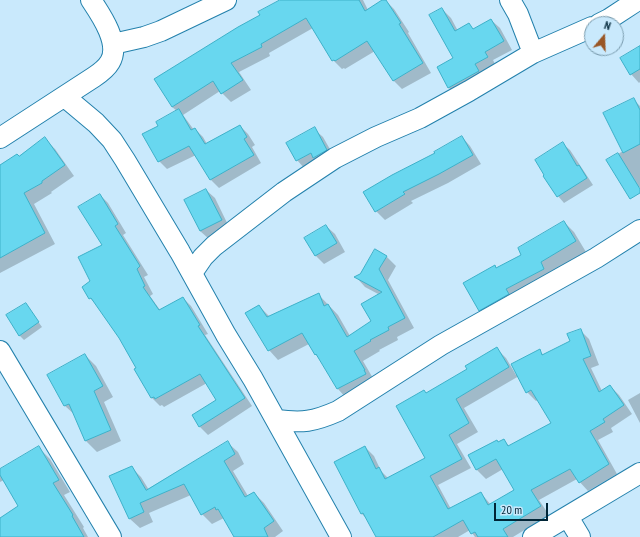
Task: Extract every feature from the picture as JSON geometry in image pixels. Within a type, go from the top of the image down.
[{"type":"street","points":[[0,138],[106,68],[111,62],[114,54],[110,33],[90,0]]},
{"type":"street","points":[[113,44],[144,37],[161,31],[226,0]]},
{"type":"street","points":[[510,0],[522,24],[533,53]]},
{"type":"street","points":[[615,16],[638,0]]},
{"type":"street","points":[[192,273],[203,257],[214,246],[284,192],[335,158],[376,136],[420,118],[533,53],[584,31]]},
{"type":"street","points":[[65,96],[96,123],[112,140],[125,160],[253,379],[341,537]]},
{"type":"street","points":[[276,420],[300,422],[322,418],[338,411],[441,345],[596,258],[640,230]]},
{"type":"street","points":[[0,351],[111,537]]},
{"type":"street","points":[[533,537],[640,473]]},
{"type":"street","points":[[568,517],[580,537]]},
{"type":"building","points":[[280,0],[359,0],[365,11],[382,0],[386,0],[401,23],[399,24],[423,63],[393,81],[367,41],[335,61],[332,61],[306,18],[261,44],[262,47],[231,63],[243,80],[221,94],[213,81],[172,107],[154,79],[260,15],[258,12]]},
{"type":"building","points":[[442,8],[455,31],[469,23],[473,29],[491,19],[504,41],[485,52],[488,57],[475,64],[479,71],[448,88],[437,67],[453,58],[429,15]]},
{"type":"building","points":[[640,46],[640,69],[630,75],[620,58]]},
{"type":"building","points":[[634,98],[640,110],[640,144],[623,153],[603,113]]},
{"type":"building","points":[[179,109],[191,130],[195,128],[205,144],[240,125],[247,137],[244,139],[254,155],[210,180],[189,146],[158,162],[142,134],[158,126],[156,122]]},
{"type":"building","points":[[315,127],[327,150],[313,158],[311,153],[296,161],[286,143]]},
{"type":"building","points":[[462,136],[473,155],[403,192],[405,194],[375,212],[363,192],[435,153],[434,152]]},
{"type":"building","points":[[45,137],[65,165],[42,181],[42,183],[24,193],[45,233],[0,258],[0,165],[17,154],[19,156]]},
{"type":"building","points":[[563,142],[577,166],[579,165],[587,178],[557,197],[543,176],[544,175],[535,160]]},
{"type":"building","points":[[618,153],[640,189],[640,193],[630,199],[606,160]]},
{"type":"building","points":[[206,189],[222,220],[200,231],[184,200]]},
{"type":"building","points":[[100,194],[118,224],[115,226],[140,266],[137,269],[145,286],[143,287],[159,310],[183,297],[200,325],[198,326],[245,398],[199,427],[192,415],[216,400],[200,374],[155,399],[154,397],[151,398],[134,369],[136,368],[119,338],[91,298],[89,299],[82,287],[90,281],[78,257],[102,245],[78,207]]},
{"type":"building","points":[[564,221],[576,241],[541,262],[544,269],[506,289],[509,294],[479,311],[463,283],[495,265],[496,268],[521,255],[518,248]]},
{"type":"building","points":[[326,225],[337,243],[315,256],[304,238]]},
{"type":"building","points":[[375,249],[387,256],[379,269],[405,318],[388,327],[389,330],[370,340],[371,341],[354,351],[366,374],[337,389],[302,333],[268,351],[245,313],[259,305],[267,317],[319,293],[324,306],[328,304],[347,337],[371,321],[361,304],[382,292],[354,277],[360,274]]},
{"type":"building","points":[[26,303],[39,322],[19,336],[6,315]]},
{"type":"building","points":[[581,329],[591,356],[583,359],[599,392],[610,385],[624,405],[603,419],[605,422],[590,431],[609,464],[579,483],[570,469],[531,490],[541,506],[503,529],[508,537],[478,537],[475,532],[471,534],[463,520],[433,537],[376,537],[363,513],[361,514],[334,462],[365,446],[376,469],[379,467],[385,479],[425,458],[396,406],[424,390],[426,393],[467,369],[465,366],[497,347],[509,367],[456,399],[469,423],[449,435],[462,459],[430,476],[448,509],[481,492],[488,505],[514,490],[496,459],[476,470],[468,455],[497,440],[498,442],[504,439],[508,446],[551,423],[531,390],[526,393],[511,364],[540,349],[542,355],[570,341],[567,334]]},
{"type":"building","points":[[85,354],[103,386],[94,391],[111,430],[85,441],[69,404],[64,406],[47,375]]},
{"type":"building","points":[[228,441],[235,454],[224,461],[245,497],[254,492],[274,521],[264,528],[268,537],[234,537],[218,509],[216,510],[215,507],[201,515],[184,484],[140,503],[144,512],[129,519],[109,476],[132,466],[146,490]]},
{"type":"building","points":[[39,446],[59,480],[53,483],[73,515],[72,516],[84,537],[0,537],[0,518],[18,506],[0,475],[0,469]]}]
